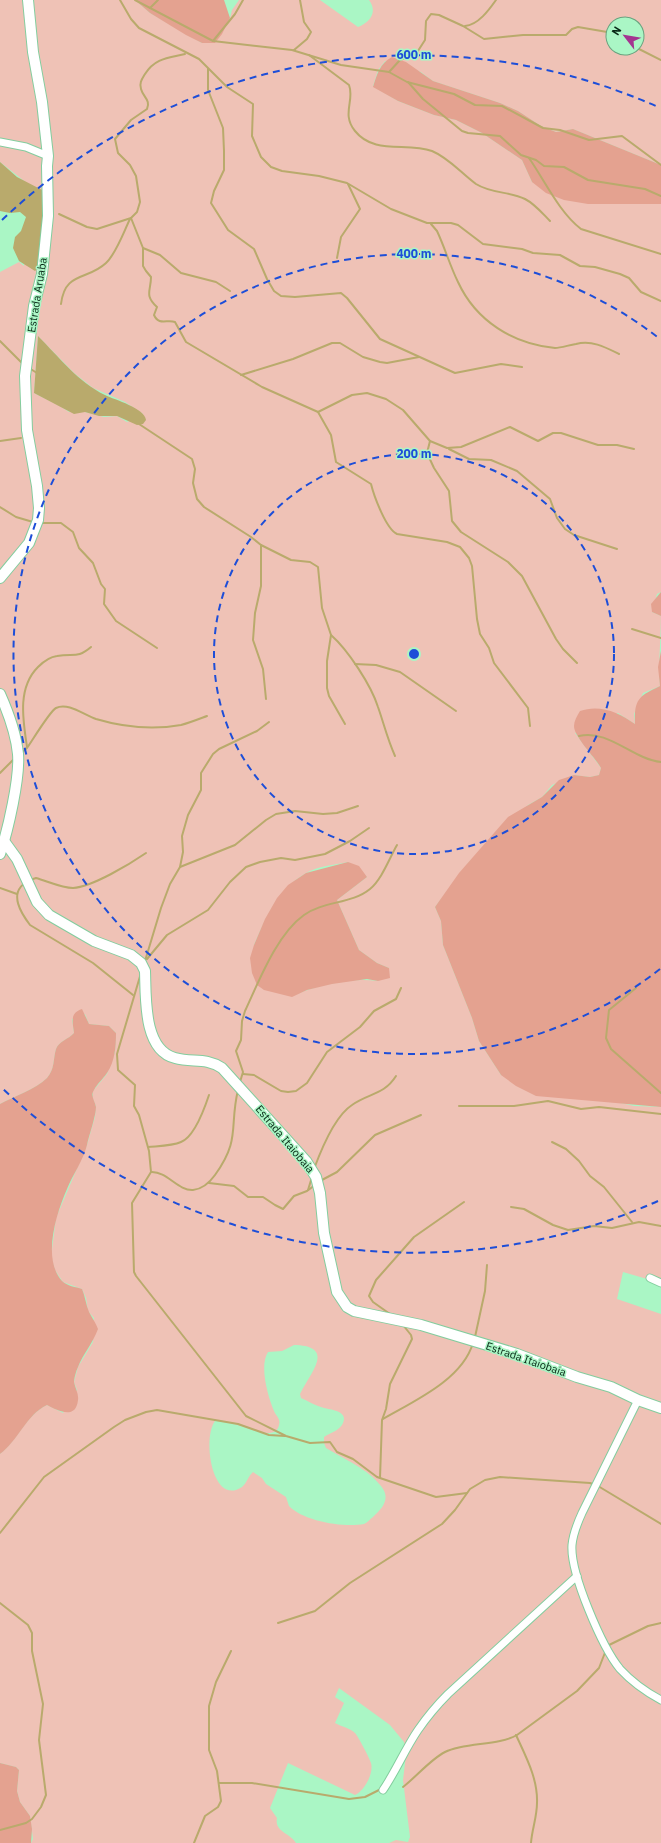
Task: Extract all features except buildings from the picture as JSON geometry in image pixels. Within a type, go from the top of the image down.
[{"type":"street","name":"Estrada Aruaba","points":[[0,578],[29,543],[38,520],[37,486],[27,430],[25,376],[34,306],[42,274],[47,230],[48,156],[28,0]]},
{"type":"street","points":[[0,142],[26,147],[48,156]]},
{"type":"street","points":[[0,694],[15,738],[18,761],[4,841],[0,854]]},
{"type":"street","name":"Estrada Itaiobaia","points":[[4,841],[17,859],[38,902],[49,915],[94,941],[131,955],[141,963],[144,971],[150,1028],[159,1048],[175,1058],[208,1061],[222,1068],[306,1161],[319,1184],[329,1255],[337,1292],[347,1307],[354,1311],[421,1325],[517,1354],[577,1377],[611,1387],[638,1400],[661,1408]]},
{"type":"street","points":[[650,1278],[661,1283]]},
{"type":"street","points":[[638,1400],[575,1529],[572,1547],[577,1576],[608,1651],[620,1668],[636,1684],[661,1700]]},
{"type":"street","points":[[383,1790],[394,1774],[418,1730],[431,1712],[448,1694],[577,1576]]},
{"type":"shaded area","points":[[0,0],[135,0],[150,13],[202,43],[229,22],[232,10],[239,0],[320,0],[358,27],[369,19],[373,12],[372,4],[369,0],[661,0],[661,165],[573,129],[556,132],[541,126],[518,111],[500,103],[433,81],[421,72],[385,61],[378,70],[373,86],[398,101],[434,115],[456,120],[482,133],[522,160],[532,182],[638,204],[661,204],[661,592],[657,594],[652,612],[661,616],[659,660],[660,686],[643,693],[634,714],[635,724],[618,713],[575,733],[601,768],[599,775],[590,777],[574,775],[552,785],[542,797],[528,805],[469,862],[435,907],[441,921],[443,945],[472,1018],[479,1041],[501,1075],[634,1106],[661,1107],[661,1283],[623,1272],[617,1299],[661,1314],[661,1843],[389,1843],[396,1840],[408,1842],[410,1837],[403,1780],[406,1755],[404,1742],[390,1725],[339,1688],[335,1697],[344,1703],[335,1723],[357,1735],[371,1763],[372,1767],[370,1777],[362,1790],[355,1795],[288,1763],[270,1808],[277,1818],[277,1823],[280,1829],[296,1843],[31,1843],[33,1839],[30,1816],[20,1802],[17,1791],[19,1770],[16,1767],[0,1763],[0,1454],[12,1442],[33,1415],[40,1409],[47,1405],[63,1413],[77,1390],[74,1382],[78,1367],[93,1342],[94,1318],[88,1311],[86,1298],[82,1289],[63,1282],[55,1270],[51,1257],[56,1218],[87,1145],[95,1117],[96,1106],[93,1099],[93,1091],[107,1074],[115,1052],[116,1033],[109,1026],[89,1024],[85,1014],[72,1019],[74,1033],[57,1046],[53,1068],[50,1075],[31,1089],[0,1104],[0,272],[19,262],[24,266],[28,184],[0,162]],"holes":[[[38,336],[74,373],[93,388],[125,402],[143,414],[127,422],[117,416],[104,417],[85,412],[69,412],[34,393]],[[348,862],[367,877],[337,900],[359,950],[377,963],[389,968],[378,981],[357,980],[334,983],[312,988],[292,996],[254,945],[268,914],[280,895],[288,887],[306,873],[321,867]],[[294,1345],[307,1347],[314,1350],[317,1355],[317,1362],[300,1394],[301,1398],[318,1406],[339,1412],[344,1417],[342,1425],[324,1437],[326,1448],[363,1469],[376,1480],[384,1490],[386,1499],[383,1506],[377,1514],[364,1524],[335,1524],[304,1516],[289,1506],[286,1497],[266,1484],[262,1478],[253,1472],[242,1487],[232,1491],[223,1488],[212,1468],[210,1441],[211,1430],[215,1421],[222,1421],[261,1432],[269,1433],[276,1431],[279,1425],[279,1419],[269,1398],[265,1382],[265,1358],[268,1352],[282,1351]]]},
{"type":"shaded area","points":[[135,0],[224,0],[230,18],[222,34],[215,43],[202,43],[150,13]]},
{"type":"shaded area","points":[[392,57],[406,62],[433,81],[500,103],[518,111],[541,126],[556,132],[573,129],[661,165],[661,204],[588,204],[564,200],[546,193],[532,182],[522,160],[482,133],[456,120],[434,115],[398,101],[373,87],[382,66]]},
{"type":"shaded area","points":[[0,162],[17,177],[44,191],[40,267],[35,271],[19,261],[13,248],[15,237],[21,231],[26,217],[20,212],[10,213],[0,211]]},
{"type":"shaded area","points":[[38,336],[77,376],[95,390],[141,412],[146,420],[143,424],[137,425],[117,416],[99,416],[85,412],[74,414],[34,393]]},
{"type":"shaded area","points":[[661,592],[661,616],[652,612],[651,604]]},
{"type":"shaded area","points":[[661,651],[661,1107],[536,1096],[516,1086],[501,1075],[479,1041],[472,1018],[443,945],[441,921],[435,907],[459,873],[508,817],[542,797],[559,780],[574,775],[590,777],[599,775],[601,768],[577,736],[574,726],[575,720],[580,711],[594,708],[609,710],[635,724],[636,709],[639,699],[660,686],[658,667]]},
{"type":"shaded area","points":[[348,862],[359,866],[367,877],[337,900],[359,950],[377,963],[389,968],[390,978],[378,981],[367,979],[332,984],[307,990],[292,997],[264,990],[257,985],[252,973],[250,958],[265,919],[277,898],[288,885],[306,873]]},
{"type":"shaded area","points":[[82,1009],[89,1024],[109,1026],[116,1033],[115,1049],[110,1068],[93,1092],[96,1107],[94,1120],[85,1151],[69,1183],[55,1223],[52,1249],[56,1272],[64,1283],[82,1289],[89,1312],[98,1329],[80,1362],[76,1373],[74,1382],[78,1398],[77,1406],[74,1410],[66,1412],[56,1410],[47,1405],[40,1409],[33,1415],[12,1442],[0,1454],[0,1104],[31,1089],[50,1075],[53,1068],[57,1046],[74,1033],[73,1016]]},
{"type":"shaded area","points":[[0,1763],[16,1767],[19,1770],[17,1791],[20,1802],[30,1816],[32,1829],[31,1843],[0,1843]]},
{"type":"waterway","points":[[120,0],[131,19],[139,28],[199,59],[227,87],[253,104],[252,136],[261,157],[271,167],[282,171],[319,176],[347,183],[391,209],[427,223],[451,223],[458,225],[483,244],[522,249],[533,253],[560,255],[580,266],[595,267],[620,274],[629,278],[641,292],[661,301]]},
{"type":"waterway","points":[[135,0],[213,41],[292,50],[341,65],[389,72],[407,82],[454,94],[475,105],[502,106],[543,128],[560,130],[589,140],[622,136],[661,165]]},
{"type":"waterway","points":[[150,8],[158,0]]},
{"type":"waterway","points":[[213,41],[235,14],[243,0]]},
{"type":"waterway","points":[[294,50],[307,39],[311,32],[304,22],[300,0]]},
{"type":"waterway","points":[[465,26],[479,20],[496,0]]},
{"type":"waterway","points":[[389,72],[400,60],[416,54],[425,40],[426,21],[431,14],[439,15],[463,26],[484,39],[523,35],[566,35],[572,29],[578,27],[605,32]]},
{"type":"waterway","points":[[645,52],[661,60]]},
{"type":"waterway","points":[[59,214],[87,227],[97,229],[131,218],[137,212],[140,202],[136,176],[130,165],[118,153],[115,139],[131,120],[147,109],[148,103],[140,85],[149,69],[162,60],[185,54]]},
{"type":"waterway","points":[[309,55],[349,85],[349,119],[355,131],[363,138],[371,143],[381,146],[412,147],[432,151],[444,158],[476,184],[494,191],[519,196],[529,201],[550,221]]},
{"type":"waterway","points":[[208,69],[208,90],[223,128],[224,151],[224,170],[214,191],[211,203],[228,230],[254,249],[274,291],[281,296],[295,297],[341,293],[347,298],[380,339],[455,373],[501,364],[522,367]]},
{"type":"waterway","points":[[408,82],[423,99],[462,131],[468,133],[500,136],[521,155],[536,160],[544,166],[564,167],[588,180],[645,189],[661,196]]},
{"type":"waterway","points":[[529,158],[559,205],[581,229],[661,254]]},
{"type":"waterway","points":[[337,258],[341,237],[360,209],[348,184]]},
{"type":"waterway","points":[[131,218],[143,248],[143,266],[151,277],[149,296],[157,307],[154,315],[156,318],[161,321],[175,322],[186,342],[262,387],[318,412],[352,395],[367,393],[386,399],[403,410],[430,441],[447,448],[461,447],[510,427],[538,441],[553,433],[561,433],[598,445],[617,445],[634,449]]},
{"type":"waterway","points":[[61,304],[63,294],[67,286],[72,281],[99,269],[110,259],[130,219]]},
{"type":"waterway","points":[[431,224],[437,231],[455,276],[466,296],[475,308],[498,328],[511,336],[540,346],[557,348],[588,343],[603,347],[619,354]]},
{"type":"waterway","points":[[143,248],[160,255],[181,273],[216,282],[230,291]]},
{"type":"waterway","points":[[0,341],[23,364]]},
{"type":"waterway","points":[[241,375],[293,359],[332,343],[340,343],[363,357],[380,362],[387,363],[419,357]]},
{"type":"waterway","points":[[29,368],[37,373]]},
{"type":"waterway","points":[[318,412],[331,435],[336,462],[371,484],[381,512],[393,531],[397,534],[447,542],[460,547],[469,558],[472,566],[477,619],[480,634],[489,648],[494,663],[528,708],[530,726]]},
{"type":"waterway","points":[[139,424],[192,459],[195,469],[193,483],[197,499],[204,507],[261,545],[291,560],[310,562],[318,567],[322,608],[331,635],[327,661],[327,688],[329,696],[345,724]]},
{"type":"waterway","points":[[0,441],[21,438]]},
{"type":"waterway","points":[[430,441],[427,453],[434,468],[449,491],[452,521],[461,532],[508,562],[522,576],[556,639],[563,649],[577,663]]},
{"type":"waterway","points":[[449,449],[469,459],[491,460],[517,471],[550,499],[557,518],[565,529],[574,535],[617,549]]},
{"type":"waterway","points":[[0,507],[16,517],[33,522]]},
{"type":"waterway","points":[[41,523],[61,523],[73,532],[79,548],[93,563],[101,584],[105,589],[104,604],[116,621],[157,648]]},
{"type":"waterway","points":[[261,545],[261,586],[255,613],[253,640],[263,669],[266,699]]},
{"type":"waterway","points":[[632,629],[661,638]]},
{"type":"waterway","points":[[331,635],[345,649],[365,679],[375,698],[395,756]]},
{"type":"waterway","points":[[27,747],[23,705],[24,694],[31,675],[49,658],[79,654],[91,647]]},
{"type":"waterway","points":[[355,664],[376,665],[400,672],[456,711]]},
{"type":"waterway","points":[[21,753],[27,748],[53,710],[61,707],[71,708],[106,722],[138,727],[170,727],[181,725],[207,716]]},
{"type":"waterway","points":[[145,961],[161,908],[170,884],[180,867],[183,852],[182,836],[188,815],[201,790],[201,773],[213,754],[219,749],[257,731],[269,722]]},
{"type":"waterway","points":[[579,736],[590,735],[610,740],[640,756],[661,762]]},
{"type":"waterway","points":[[0,773],[15,758]]},
{"type":"waterway","points":[[180,867],[235,845],[266,820],[276,814],[295,811],[323,814],[337,813],[358,806]]},
{"type":"waterway","points":[[147,959],[167,935],[208,910],[230,882],[246,867],[260,862],[281,858],[295,860],[325,854],[350,841],[369,828]]},
{"type":"waterway","points":[[240,1082],[243,1072],[236,1051],[241,1040],[242,1021],[256,986],[277,946],[294,923],[312,910],[355,897],[370,889],[382,874],[397,845]]},
{"type":"waterway","points":[[30,880],[36,878],[64,887],[81,887],[111,874],[146,853]]},
{"type":"waterway","points":[[25,883],[20,887],[17,898],[20,909],[30,925],[93,963],[133,995]]},
{"type":"waterway","points":[[0,888],[17,894]]},
{"type":"waterway","points":[[141,973],[117,1054],[118,1070],[135,1085],[134,1106],[139,1115],[149,1151],[151,1172],[132,1203],[134,1272],[136,1276],[246,1416],[286,1436],[310,1443],[330,1442],[337,1452],[353,1459],[377,1477],[436,1497],[467,1493]]},
{"type":"waterway","points":[[243,1074],[254,1075],[281,1091],[296,1091],[307,1083],[327,1052],[360,1027],[374,1011],[396,999],[401,988]]},
{"type":"waterway","points":[[636,988],[609,1010],[606,1038],[611,1049],[661,1093]]},
{"type":"waterway","points":[[314,1169],[329,1134],[346,1110],[358,1101],[386,1087],[396,1076]]},
{"type":"waterway","points":[[151,1172],[162,1175],[182,1187],[193,1190],[203,1187],[208,1183],[223,1163],[228,1152],[233,1133],[235,1103],[238,1090]]},
{"type":"waterway","points":[[148,1147],[165,1146],[181,1142],[186,1139],[195,1128],[209,1095]]},
{"type":"waterway","points":[[459,1106],[514,1106],[548,1101],[581,1109],[599,1107],[661,1114]]},
{"type":"waterway","points":[[320,1181],[337,1172],[375,1135],[421,1115]]},
{"type":"waterway","points":[[552,1142],[566,1149],[579,1161],[590,1176],[604,1187],[632,1222]]},
{"type":"waterway","points":[[308,1190],[312,1177]]},
{"type":"waterway","points":[[209,1183],[234,1186],[248,1197],[263,1197],[283,1209],[294,1196],[307,1191],[315,1185]]},
{"type":"waterway","points":[[390,1314],[373,1302],[369,1296],[376,1280],[414,1237],[464,1202]]},
{"type":"waterway","points":[[511,1207],[524,1209],[553,1225],[568,1230],[594,1226],[612,1228],[639,1222],[661,1226]]},
{"type":"waterway","points":[[475,1337],[485,1291],[487,1265]]},
{"type":"waterway","points":[[380,1478],[382,1420],[386,1409],[390,1384],[412,1339],[411,1335],[403,1325]]},
{"type":"waterway","points":[[383,1419],[422,1397],[448,1379],[459,1368],[473,1343]]},
{"type":"waterway","points":[[0,1533],[44,1477],[114,1427],[125,1420],[146,1412],[157,1410],[238,1424],[269,1435],[285,1436]]},
{"type":"waterway","points":[[278,1623],[315,1611],[350,1583],[442,1524],[455,1510],[470,1489],[485,1480],[500,1477],[590,1483],[598,1486],[661,1524]]},
{"type":"waterway","points":[[0,1603],[28,1625],[32,1633],[32,1651],[43,1704],[39,1740],[46,1795],[41,1807],[32,1819],[26,1823],[0,1830]]},
{"type":"waterway","points":[[607,1646],[648,1626],[661,1623]]},
{"type":"waterway","points":[[403,1787],[434,1759],[445,1752],[462,1747],[501,1741],[517,1735],[577,1691],[599,1668],[606,1650]]},
{"type":"waterway","points":[[194,1843],[205,1816],[218,1807],[221,1801],[217,1771],[209,1750],[209,1706],[216,1682],[231,1651]]},
{"type":"waterway","points":[[516,1735],[531,1768],[536,1785],[537,1803],[531,1843]]},
{"type":"waterway","points":[[219,1783],[252,1783],[349,1799],[365,1797],[381,1789]]}]
